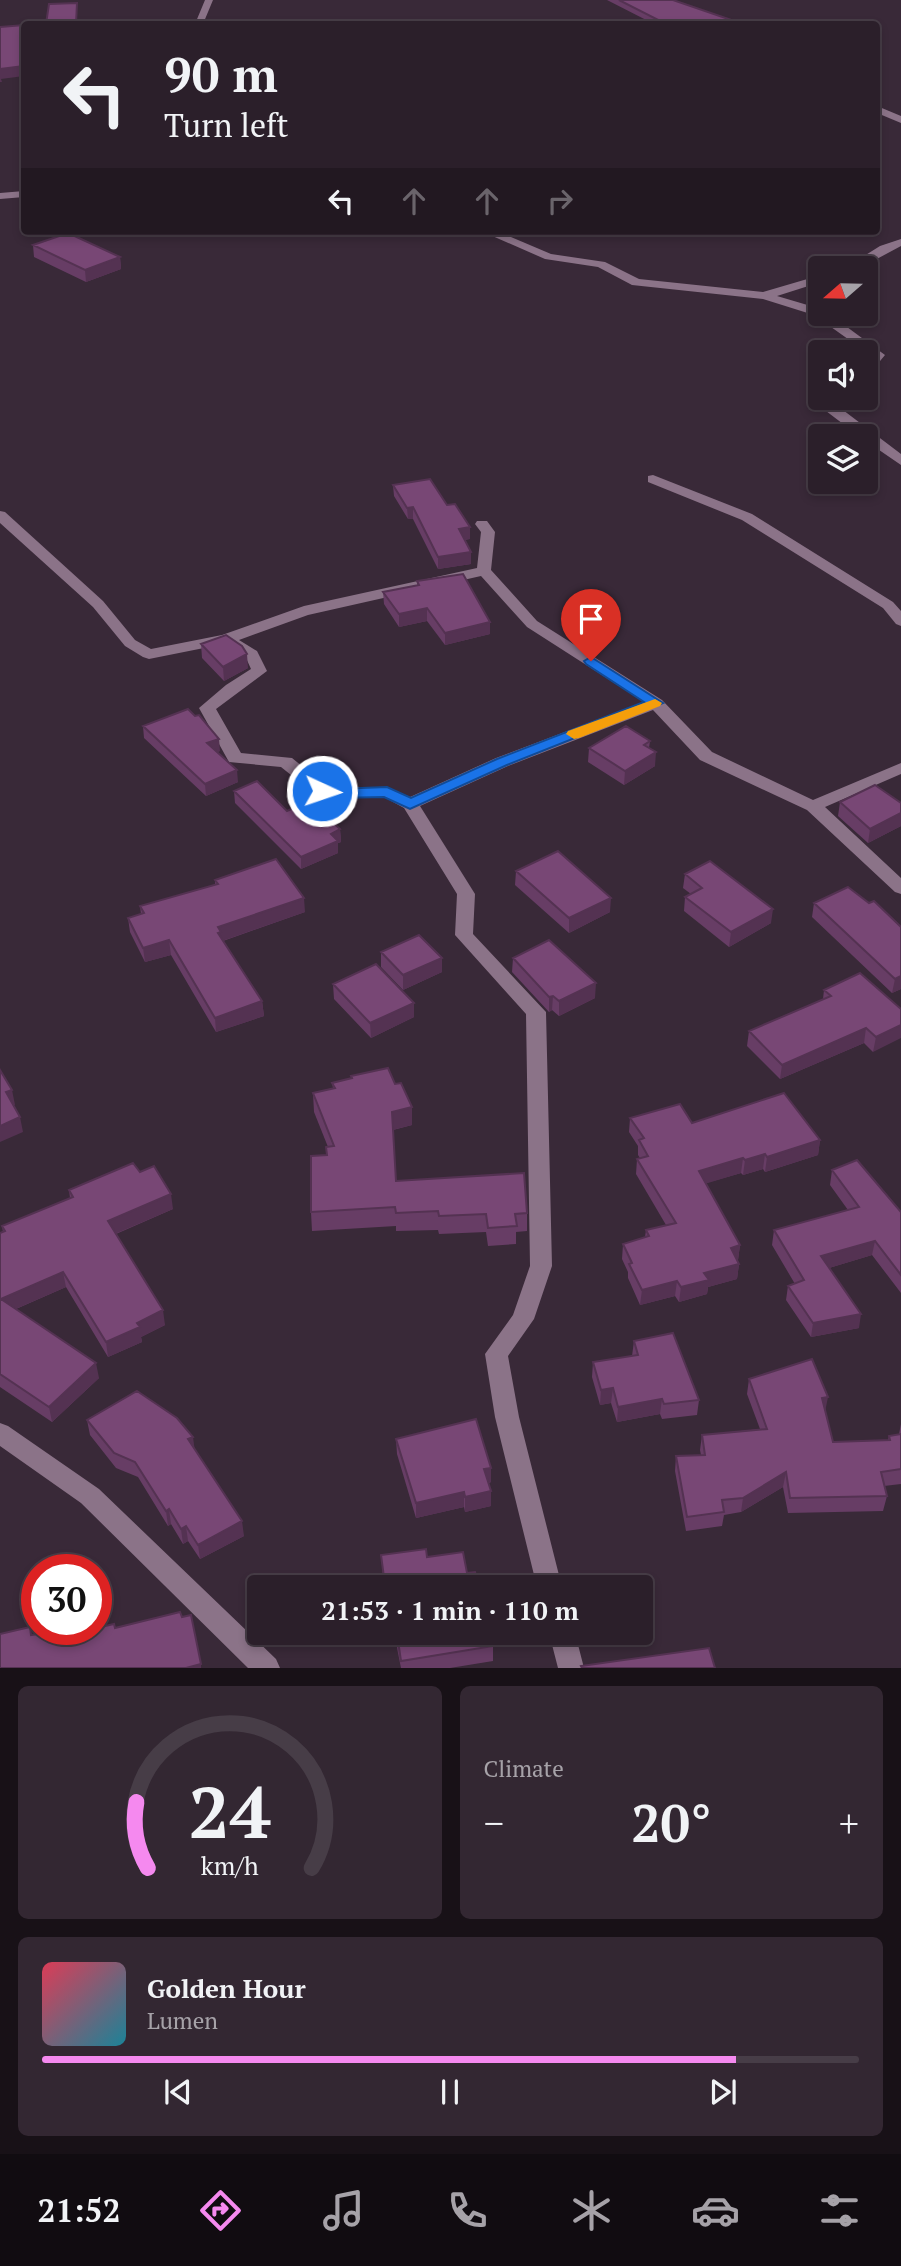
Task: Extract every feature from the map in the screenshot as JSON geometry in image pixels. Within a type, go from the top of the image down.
[{"type":"street","points":[[200,21],[209,0]]},
{"type":"street","points":[[880,110],[901,120]]},
{"type":"street","points":[[0,196],[21,194]]},
{"type":"street","points":[[496,235],[548,257],[601,264],[636,282],[764,296],[818,312],[858,340]]},
{"type":"street","points":[[871,256],[901,242]]},
{"type":"street","points":[[764,296],[808,282]]},
{"type":"street","points":[[834,410],[901,461]]},
{"type":"street","points":[[653,479],[747,517],[888,605],[901,621]]},
{"type":"street","points":[[0,515],[98,604],[130,643],[149,654],[226,639],[304,611],[484,571]]},
{"type":"street","points":[[482,524],[488,532],[484,571],[532,624],[656,703],[706,756],[813,806],[901,888]]},
{"type":"street","points":[[226,639],[250,652],[259,671],[207,708],[235,758],[286,762],[322,791],[335,794],[387,792],[410,804],[466,894],[464,935],[536,1012],[541,1266],[523,1319],[496,1354],[508,1417],[547,1575]]},
{"type":"street","points":[[410,804],[502,762],[656,703]]},
{"type":"street","points":[[813,806],[901,768]]},
{"type":"street","points":[[0,1433],[90,1496],[267,1668]]},
{"type":"street","points":[[565,1645],[571,1668]]},
{"type":"building","points":[[619,0],[673,0],[734,21],[660,21]]},
{"type":"building","points":[[77,3],[76,21],[46,21],[49,4]]},
{"type":"building","points":[[21,25],[21,66],[0,69],[0,27]]},
{"type":"building","points":[[62,235],[72,235],[120,257],[85,270],[33,245]]},
{"type":"building","points":[[430,479],[447,505],[455,504],[470,527],[459,529],[471,552],[438,557],[413,507],[407,508],[393,485]]},
{"type":"building","points":[[463,574],[490,622],[445,633],[427,608],[399,614],[383,592],[419,585],[417,581]]},
{"type":"building","points":[[226,635],[242,646],[247,654],[223,667],[201,644]]},
{"type":"building","points":[[188,709],[195,716],[199,715],[219,739],[207,743],[237,770],[205,784],[143,726]]},
{"type":"building","points":[[626,726],[650,741],[644,745],[656,752],[625,771],[589,748]]},
{"type":"building","points":[[257,781],[287,811],[300,805],[311,815],[320,811],[340,829],[331,834],[338,841],[301,857],[234,791]]},
{"type":"building","points":[[875,785],[901,803],[901,813],[870,829],[840,802]]},
{"type":"building","points":[[558,851],[611,898],[569,918],[516,871]]},
{"type":"building","points":[[276,859],[304,898],[218,927],[221,932],[218,933],[262,1001],[215,1018],[169,940],[143,948],[128,918],[144,913],[140,906],[218,884],[215,880]]},
{"type":"building","points":[[710,861],[773,909],[731,932],[685,897],[702,888],[685,874]]},
{"type":"building","points":[[848,887],[869,903],[874,901],[901,927],[901,976],[895,979],[814,903]]},
{"type":"building","points":[[419,935],[442,958],[403,975],[381,952]]},
{"type":"building","points":[[549,940],[596,983],[559,1001],[553,996],[549,997],[513,958]]},
{"type":"building","points":[[376,964],[414,1003],[370,1023],[333,984]]},
{"type":"building","points":[[860,973],[901,1009],[901,1025],[876,1037],[866,1028],[782,1065],[749,1031],[831,996],[824,990]]},
{"type":"building","points":[[388,1068],[395,1084],[401,1083],[412,1107],[392,1112],[396,1181],[524,1173],[527,1213],[515,1214],[517,1226],[488,1228],[486,1214],[439,1216],[438,1211],[396,1213],[395,1207],[311,1212],[311,1156],[327,1155],[326,1147],[334,1146],[313,1093],[335,1088],[332,1083],[352,1078],[351,1076]]},
{"type":"building","points":[[0,1070],[12,1090],[6,1092],[20,1117],[0,1126]]},
{"type":"building","points":[[784,1093],[820,1140],[767,1157],[765,1154],[745,1160],[743,1158],[699,1171],[740,1245],[731,1248],[739,1264],[704,1273],[709,1280],[681,1287],[677,1281],[642,1290],[623,1244],[649,1236],[646,1230],[676,1223],[637,1159],[648,1156],[639,1140],[644,1138],[630,1118],[680,1104],[692,1123]]},
{"type":"building","points":[[857,1160],[901,1212],[901,1275],[875,1241],[821,1256],[861,1314],[813,1323],[788,1286],[804,1280],[774,1230],[859,1207],[832,1170]]},
{"type":"building","points":[[133,1163],[140,1172],[154,1166],[171,1194],[108,1221],[163,1310],[137,1323],[140,1327],[106,1342],[63,1272],[1,1299],[96,1363],[49,1407],[0,1374],[0,1233],[5,1231],[2,1226],[73,1197],[69,1190]]},
{"type":"building","points":[[673,1333],[699,1400],[664,1404],[662,1399],[618,1407],[613,1388],[601,1390],[593,1362],[638,1355],[634,1341]]},
{"type":"building","points":[[812,1359],[828,1397],[822,1398],[833,1442],[890,1440],[889,1436],[901,1434],[901,1469],[881,1472],[887,1496],[790,1498],[786,1472],[743,1498],[722,1500],[724,1512],[687,1517],[676,1456],[705,1455],[702,1435],[767,1429],[749,1379]]},
{"type":"building","points":[[137,1391],[177,1418],[193,1437],[188,1439],[242,1521],[198,1545],[186,1526],[181,1529],[169,1509],[166,1511],[135,1462],[114,1453],[87,1420]]},
{"type":"building","points":[[476,1419],[491,1468],[484,1469],[491,1491],[465,1497],[464,1492],[416,1503],[396,1439]]},
{"type":"building","points":[[426,1549],[427,1557],[463,1552],[467,1573],[475,1572],[476,1575],[384,1575],[381,1555]]},
{"type":"building","points":[[180,1612],[182,1617],[191,1615],[201,1664],[186,1668],[0,1668],[0,1634],[21,1629],[21,1645],[112,1645],[112,1624],[115,1628]]},
{"type":"building","points":[[399,1645],[493,1646],[401,1661]]},
{"type":"building","points":[[709,1648],[715,1668],[581,1666]]},
{"type":"slow traffic","points":[[574,734],[655,703]]},
{"type":"route","points":[[322,791],[335,794],[387,792],[410,804],[502,762],[656,703],[591,661]]}]
